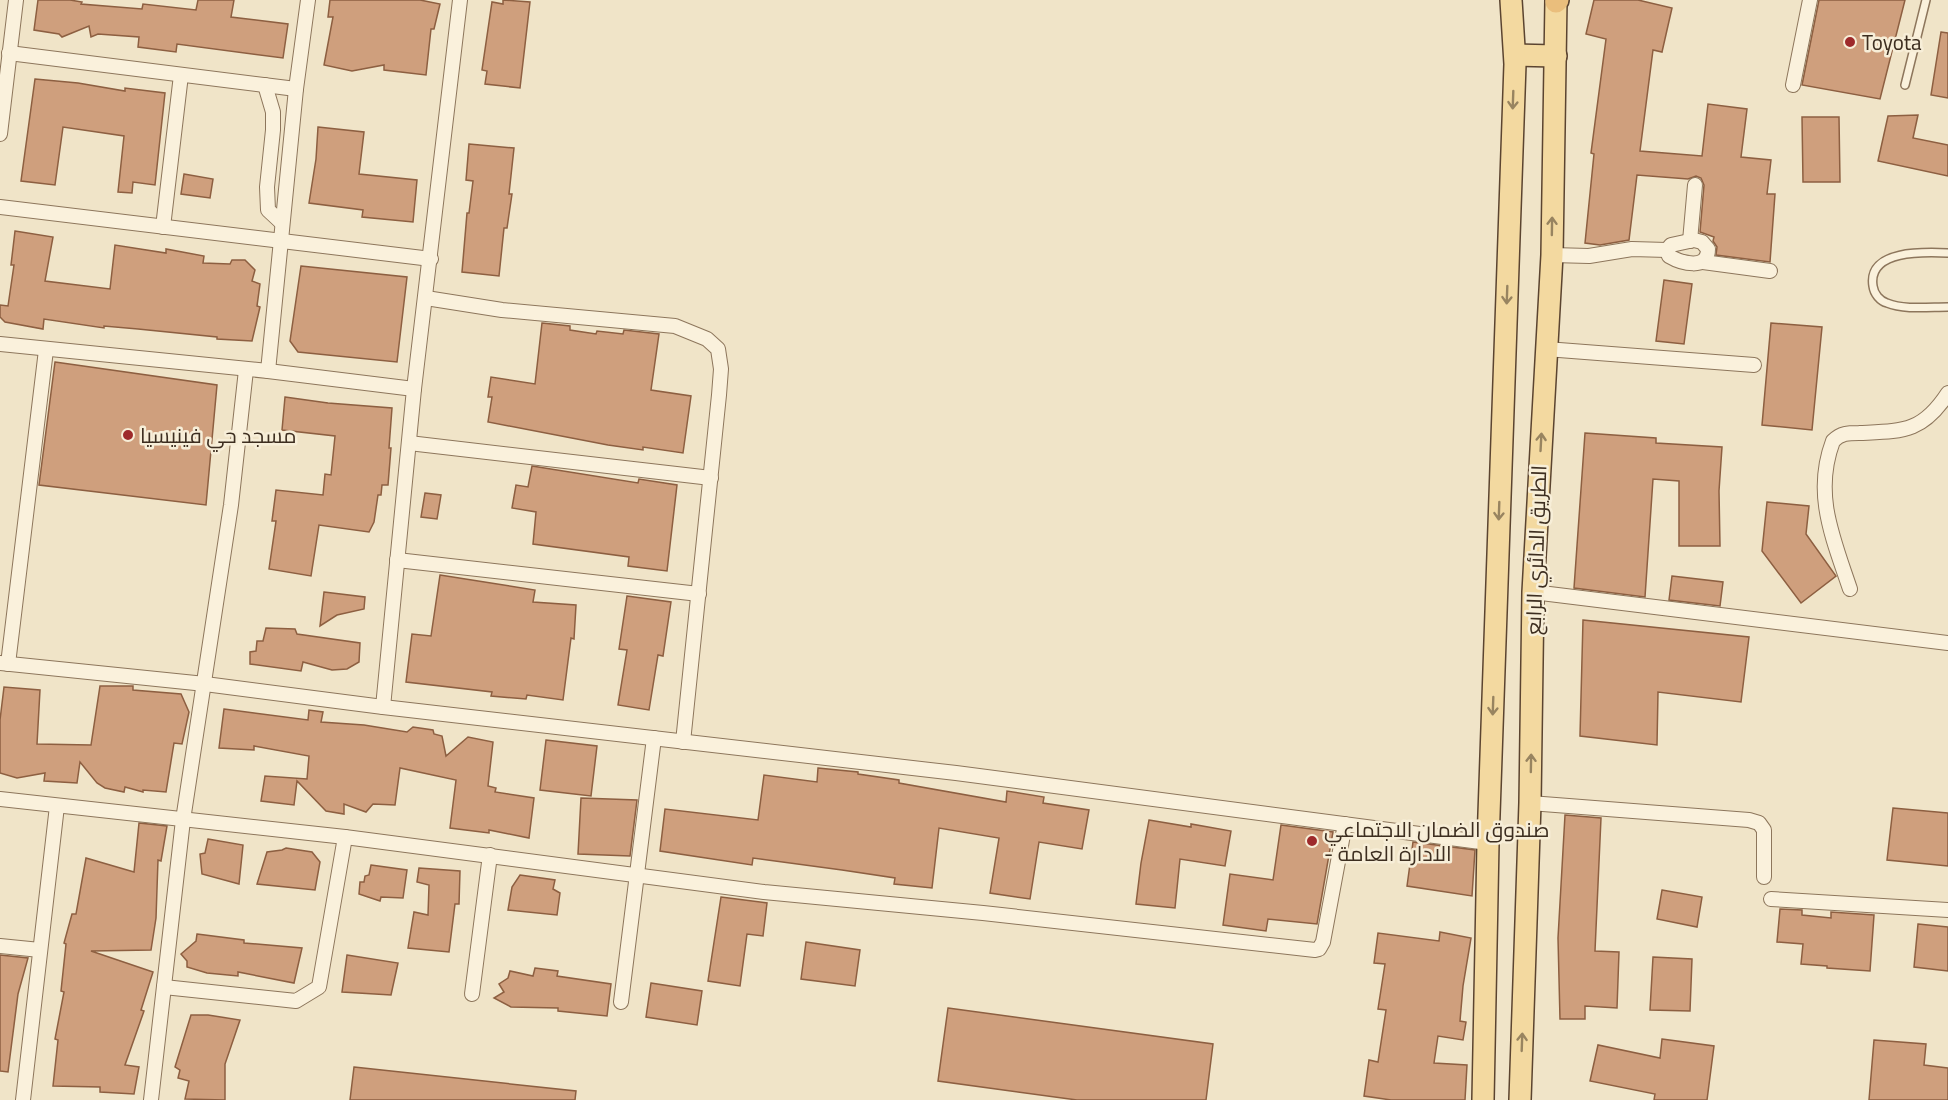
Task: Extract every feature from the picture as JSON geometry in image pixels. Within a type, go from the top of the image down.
[{"type":"main road","name":"الطريق الدائري الرابع","points":[[1483,1100],[1488,843],[1515,55],[1511,0]]},
{"type":"main road","name":"الطريق الدائري الرابع","points":[[1520,1100],[1530,803],[1533,592],[1552,255],[1557,1]]},
{"type":"main road","points":[[1515,55],[1556,56]]},
{"type":"street","points":[[0,134],[16,0]]},
{"type":"street","points":[[268,371],[296,89],[308,0]]},
{"type":"street","points":[[383,707],[414,389],[460,0]]},
{"type":"street","points":[[1792,85],[1810,0]]},
{"type":"street","points":[[9,53],[296,89]]},
{"type":"street","points":[[163,227],[182,75]]},
{"type":"street","points":[[265,85],[273,112],[267,187],[268,210],[282,223]]},
{"type":"street","points":[[1690,241],[1695,184]]},
{"type":"street","points":[[0,207],[431,259]]},
{"type":"street","points":[[1667,250],[1671,245],[1698,240],[1706,245],[1708,254],[1703,262]]},
{"type":"street","points":[[1552,255],[1590,256],[1632,249],[1667,250]]},
{"type":"street","points":[[1667,250],[1672,258],[1694,264],[1703,262],[1770,271]]},
{"type":"street","points":[[426,298],[502,310],[675,326],[707,339],[718,349],[721,369],[684,741]]},
{"type":"street","points":[[0,344],[268,371],[414,389]]},
{"type":"street","points":[[1546,349],[1754,365]]},
{"type":"street","points":[[46,350],[4,663],[205,684],[383,707],[957,773],[1488,843]]},
{"type":"street","points":[[151,1100],[183,820],[231,506],[246,370]]},
{"type":"street","points":[[1850,589],[1825,505],[1826,466],[1833,441],[1844,433],[1901,431],[1930,415],[1948,393]]},
{"type":"street","points":[[409,443],[711,478]]},
{"type":"street","points":[[397,560],[699,594]]},
{"type":"street","points":[[1533,592],[1948,643]]},
{"type":"street","points":[[621,1002],[654,738]]},
{"type":"street","points":[[0,799],[345,837],[764,892],[983,913],[1315,950],[1323,942],[1345,824]]},
{"type":"street","points":[[1530,803],[1749,820],[1759,823],[1764,830],[1764,877]]},
{"type":"street","points":[[23,1100],[57,806]]},
{"type":"street","points":[[164,987],[297,1001],[319,987],[345,837]]},
{"type":"street","points":[[472,994],[490,855]]},
{"type":"street","points":[[1771,899],[1948,910]]},
{"type":"street","points":[[0,946],[39,951]]},
{"type":"lane","points":[[1905,85],[1926,0]]},
{"type":"lane","points":[[1948,253],[1917,252],[1898,255],[1878,267],[1872,284],[1876,295],[1886,303],[1900,306],[1948,307]]},
{"type":"building","points":[[38,0],[70,0],[82,2],[81,4],[142,9],[143,4],[196,10],[198,0],[234,0],[231,17],[288,24],[283,58],[177,44],[176,52],[138,47],[139,37],[98,34],[91,37],[89,26],[62,37],[59,34],[34,30]]},
{"type":"building","points":[[330,0],[420,0],[440,4],[434,29],[431,29],[426,75],[384,70],[384,65],[352,71],[324,65],[333,17],[328,17]]},
{"type":"building","points":[[503,0],[530,2],[520,88],[485,84],[487,71],[482,70],[492,2],[503,4]]},
{"type":"building","points":[[1594,0],[1638,0],[1672,8],[1662,52],[1653,50],[1640,151],[1702,156],[1708,104],[1747,109],[1741,157],[1771,160],[1767,194],[1775,194],[1770,262],[1716,255],[1717,247],[1713,241],[1714,237],[1700,232],[1704,185],[1701,178],[1696,176],[1688,179],[1637,175],[1629,240],[1600,245],[1585,243],[1594,154],[1591,153],[1606,39],[1586,34]]},
{"type":"building","name":"Toyota","points":[[1819,0],[1905,0],[1880,99],[1802,85]]},
{"type":"building","points":[[1941,32],[1948,33],[1948,98],[1931,95]]},
{"type":"building","points":[[35,79],[125,91],[125,88],[165,93],[155,185],[133,182],[132,193],[118,192],[124,136],[63,127],[55,185],[21,181]]},
{"type":"building","points":[[1918,115],[1913,138],[1948,145],[1948,176],[1878,161],[1888,116]]},
{"type":"building","points":[[1802,117],[1839,117],[1840,182],[1803,182]]},
{"type":"building","points":[[318,127],[364,132],[359,174],[417,180],[413,222],[362,217],[363,210],[309,203]]},
{"type":"building","points":[[469,144],[514,148],[509,194],[512,194],[507,228],[504,228],[499,276],[462,272],[467,213],[469,213],[473,181],[466,180]]},
{"type":"building","points":[[184,174],[213,179],[210,198],[181,194]]},
{"type":"building","points":[[15,231],[53,237],[45,281],[110,289],[115,245],[166,253],[166,249],[204,256],[203,263],[230,264],[232,260],[245,260],[255,270],[252,281],[260,284],[257,306],[260,307],[252,341],[104,326],[104,328],[44,319],[43,329],[5,322],[0,317],[0,305],[8,306],[14,265],[11,265]]},
{"type":"building","points":[[301,266],[407,277],[397,362],[298,352],[290,341]]},
{"type":"building","points":[[1664,280],[1692,284],[1684,344],[1656,341]]},
{"type":"building","points":[[542,323],[570,326],[570,330],[596,334],[597,331],[623,334],[624,330],[659,334],[651,390],[691,396],[683,453],[608,445],[488,422],[492,397],[488,397],[491,377],[535,384]]},
{"type":"building","points":[[1771,323],[1822,327],[1812,430],[1762,425]]},
{"type":"building","name":"مسجد حي فينيسيا","points":[[55,362],[217,385],[206,505],[39,485]]},
{"type":"building","points":[[285,397],[392,408],[388,485],[382,485],[381,495],[378,495],[374,522],[369,532],[319,525],[311,576],[269,569],[276,521],[272,521],[276,490],[323,495],[325,474],[331,475],[335,436],[282,430]]},
{"type":"building","points":[[1585,433],[1656,438],[1656,443],[1722,447],[1719,491],[1720,546],[1679,546],[1679,481],[1653,479],[1645,597],[1574,588]]},
{"type":"building","points":[[532,466],[638,483],[639,479],[677,485],[667,571],[628,566],[629,557],[533,544],[536,512],[512,508],[516,485],[528,487]]},
{"type":"building","points":[[425,493],[441,495],[437,519],[421,517]]},
{"type":"building","points":[[1767,502],[1809,506],[1806,534],[1836,576],[1801,603],[1762,551]]},
{"type":"building","points":[[440,575],[535,590],[533,602],[576,605],[574,639],[571,638],[563,700],[527,695],[526,699],[491,696],[492,692],[406,682],[412,634],[431,636]]},
{"type":"building","points":[[1672,576],[1723,582],[1720,606],[1669,600]]},
{"type":"building","points":[[324,592],[365,597],[364,609],[337,615],[320,626]]},
{"type":"building","points":[[627,596],[671,602],[663,656],[658,655],[649,710],[618,705],[627,650],[619,649]]},
{"type":"building","points":[[1583,620],[1749,637],[1741,702],[1658,692],[1657,745],[1580,736]]},
{"type":"building","points":[[266,628],[295,629],[297,634],[360,643],[359,662],[347,669],[332,670],[303,662],[301,671],[250,664],[250,652],[256,651],[257,641],[263,641]]},
{"type":"building","points":[[100,686],[133,686],[133,690],[181,694],[189,712],[182,744],[174,743],[166,792],[143,790],[143,792],[125,787],[124,792],[105,788],[97,783],[80,762],[77,783],[44,781],[45,773],[17,778],[0,773],[0,720],[4,687],[40,690],[37,744],[91,745]]},
{"type":"building","points":[[224,709],[308,720],[309,710],[323,712],[321,722],[364,725],[407,732],[413,727],[433,730],[434,734],[442,736],[446,756],[468,737],[493,742],[488,786],[496,788],[495,792],[534,798],[529,838],[489,830],[489,833],[450,828],[456,780],[400,768],[395,805],[373,804],[366,812],[344,804],[344,814],[326,811],[297,781],[294,805],[261,801],[265,776],[307,779],[309,756],[254,746],[254,750],[219,748]]},
{"type":"building","points":[[546,740],[597,746],[591,796],[540,790]]},
{"type":"building","points":[[818,768],[858,772],[858,774],[899,780],[899,783],[1006,802],[1007,791],[1044,797],[1043,803],[1089,810],[1082,849],[1039,842],[1030,899],[990,893],[999,838],[939,828],[932,888],[894,884],[895,878],[842,870],[753,858],[752,865],[660,851],[665,809],[758,820],[764,775],[817,782]]},
{"type":"building","points":[[581,798],[637,800],[630,856],[578,854]]},
{"type":"building","points":[[1893,808],[1948,813],[1948,866],[1887,860]]},
{"type":"building","points":[[1565,815],[1601,818],[1595,951],[1619,952],[1617,1008],[1585,1006],[1585,1019],[1560,1019],[1558,938]]},
{"type":"building","points":[[1149,820],[1231,831],[1225,866],[1180,859],[1175,908],[1136,904]]},
{"type":"building","points":[[139,823],[167,826],[161,861],[158,860],[156,918],[151,950],[91,951],[153,972],[141,1010],[144,1011],[125,1065],[139,1067],[134,1094],[100,1092],[100,1087],[53,1086],[58,1040],[55,1039],[64,992],[61,991],[66,944],[64,943],[72,914],[76,914],[86,858],[134,872]]},
{"type":"building","points":[[1281,825],[1333,832],[1317,924],[1268,919],[1266,931],[1223,925],[1230,874],[1273,880]]},
{"type":"building","points":[[208,839],[243,845],[239,884],[202,874],[200,854],[205,853]]},
{"type":"building","points":[[1413,842],[1475,850],[1472,896],[1407,886]]},
{"type":"building","points":[[286,848],[312,852],[320,862],[315,890],[257,884],[267,852]]},
{"type":"building","points":[[371,865],[407,870],[403,898],[381,897],[380,901],[359,894],[360,882],[364,882],[365,876],[369,875]]},
{"type":"building","points":[[419,868],[460,871],[459,904],[455,904],[449,952],[408,948],[414,912],[428,915],[429,885],[417,882]]},
{"type":"building","points":[[520,875],[555,880],[553,889],[560,893],[557,915],[508,910],[512,887]]},
{"type":"building","points":[[1662,890],[1702,897],[1697,927],[1657,919]]},
{"type":"building","points":[[721,897],[767,903],[763,936],[747,934],[740,986],[708,981]]},
{"type":"building","points":[[1780,909],[1802,910],[1802,915],[1831,918],[1831,912],[1874,915],[1870,971],[1801,964],[1803,944],[1777,942]]},
{"type":"building","points":[[1918,924],[1948,927],[1948,971],[1914,967]]},
{"type":"building","points":[[1440,932],[1471,938],[1460,1021],[1466,1022],[1463,1040],[1438,1036],[1434,1063],[1467,1065],[1465,1100],[1391,1100],[1364,1096],[1369,1060],[1378,1062],[1386,1010],[1378,1009],[1385,964],[1374,963],[1378,933],[1439,941]]},
{"type":"building","points":[[197,934],[244,940],[244,943],[302,948],[294,983],[238,972],[238,976],[207,973],[187,967],[187,961],[181,954],[196,941]]},
{"type":"building","points":[[806,942],[860,950],[855,986],[801,979]]},
{"type":"building","points":[[0,955],[28,958],[18,994],[8,1072],[0,1071]]},
{"type":"building","points":[[347,955],[398,963],[391,995],[342,992]]},
{"type":"building","points":[[1653,957],[1692,959],[1690,1011],[1650,1010]]},
{"type":"building","points":[[535,968],[558,971],[557,976],[611,984],[607,1016],[558,1011],[558,1008],[511,1007],[494,998],[504,992],[499,984],[508,978],[510,971],[533,976]]},
{"type":"building","points":[[651,983],[702,991],[697,1025],[646,1017]]},
{"type":"building","points":[[948,1008],[1213,1044],[1206,1100],[1077,1100],[938,1081]]},
{"type":"building","points":[[191,1015],[240,1020],[225,1064],[225,1100],[185,1099],[189,1081],[178,1078],[180,1070],[175,1067]]},
{"type":"building","points":[[1662,1039],[1714,1046],[1707,1100],[1654,1100],[1655,1094],[1590,1081],[1598,1045],[1660,1058]]},
{"type":"building","points":[[1874,1040],[1926,1044],[1924,1065],[1948,1068],[1948,1100],[1869,1100]]},
{"type":"building","points":[[354,1067],[576,1091],[575,1100],[350,1100]]},
{"type":"place","name":"Toyota","points":[[1850,42]]},
{"type":"place","name":"مسجد حي فينيسيا","points":[[128,435]]},
{"type":"place","name":"صندوق الضمان الاجتماعي - الادارة العامة","points":[[1312,841]]}]
